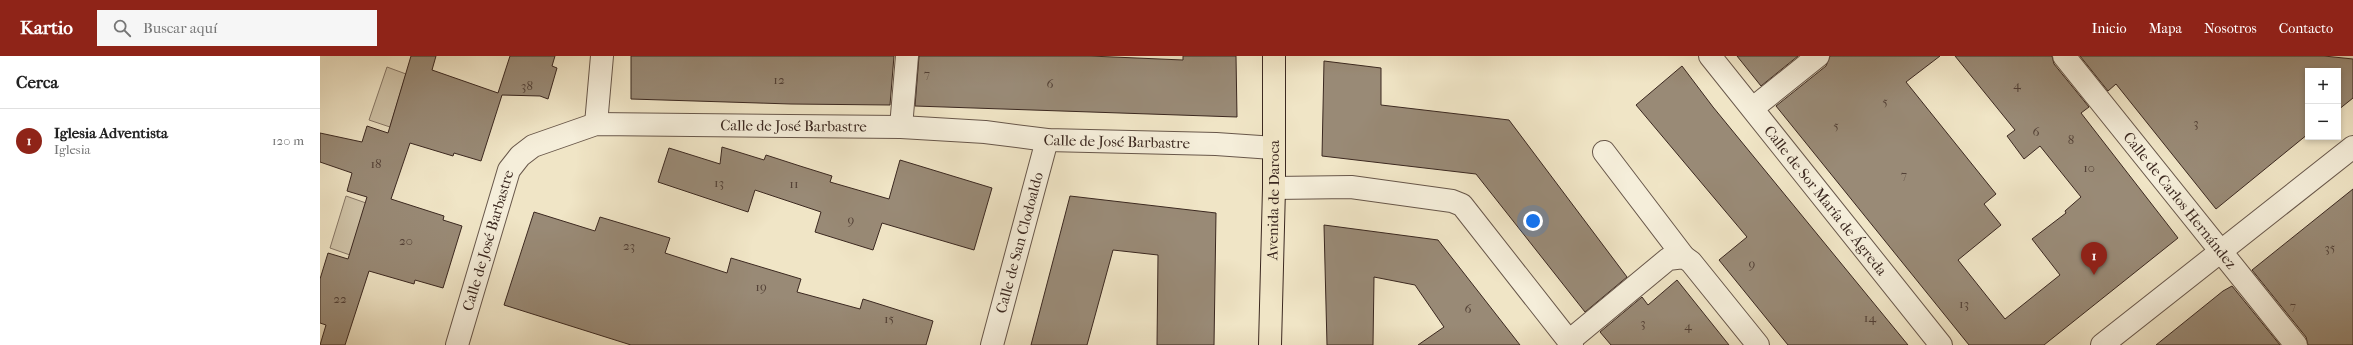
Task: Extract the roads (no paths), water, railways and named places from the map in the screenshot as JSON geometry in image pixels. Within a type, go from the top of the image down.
[{"type":"main road","name":"Avenida de Daroca","points":[[1270,345],[1274,188],[1274,56]]},
{"type":"street","points":[[596,124],[602,56]]},
{"type":"street","points":[[902,127],[907,56]]},
{"type":"street","name":"Calle de Sor María de Ágreda","points":[[1710,56],[1941,345]]},
{"type":"street","points":[[1753,108],[1818,56]]},
{"type":"street","name":"Calle de Carlos Hernández","points":[[2064,56],[2296,345]]},
{"type":"street","name":"Calle de José Barbastre","points":[[457,345],[509,170],[520,156],[533,146],[596,124],[902,127],[985,132],[1047,140],[1216,144],[1274,148]]},
{"type":"street","name":"Calle de San Clodoaldo","points":[[992,345],[1047,140]]},
{"type":"street","points":[[2102,345],[2222,252],[2353,147]]},
{"type":"street","points":[[1604,152],[1684,257],[1691,262],[1758,345]]},
{"type":"street","points":[[1274,188],[1351,187],[1452,201],[1462,205],[1571,343],[1668,259],[1684,257]]},
{"type":"place","name":"Iglesia Adventista","points":[[2094,275]]}]
